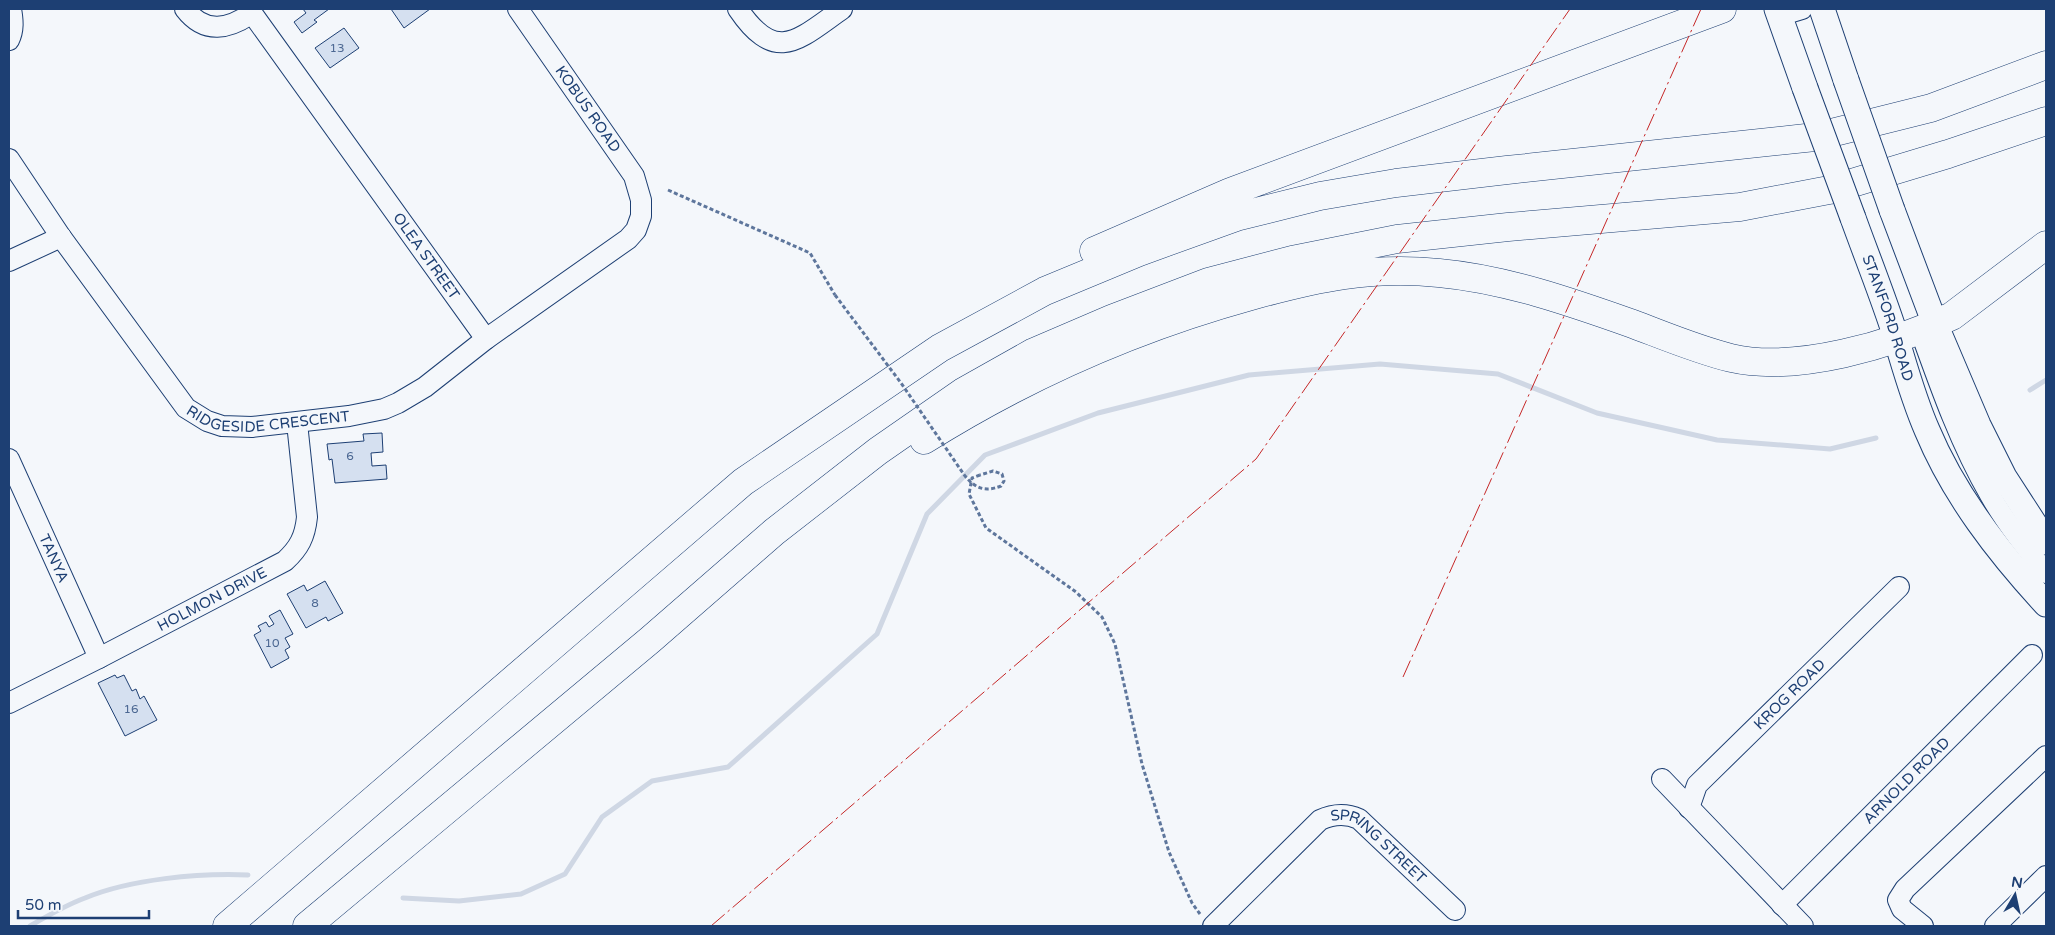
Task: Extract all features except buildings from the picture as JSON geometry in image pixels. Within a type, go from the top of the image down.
[{"type":"highway","points":[[227,926],[744,482],[855,393],[939,333],[1041,274],[1230,192],[1722,9]]},
{"type":"highway","points":[[744,482],[940,348],[1044,291],[1139,252],[1236,217],[1320,196],[1396,183],[1815,137],[1931,108],[2021,76],[2046,65]]},
{"type":"highway","points":[[307,926],[650,640],[774,532],[878,451],[963,392],[1034,352],[1111,319],[1208,282],[1292,260],[1397,239],[1508,227],[1740,207],[1829,190],[1948,154],[2046,120]]},
{"type":"highway","points":[[650,640],[890,462],[972,410],[1042,373],[1129,336],[1215,306],[1294,284],[1352,272],[1397,270],[1440,273],[1485,280],[1548,296],[1732,358],[1770,362],[1820,357],[1869,349],[1917,331],[1952,316],[2046,245]]},
{"type":"main road","name":"STANFORD ROAD","points":[[1822,9],[1892,210],[1917,331],[1926,429],[1972,512],[2004,556],[2046,604]]},
{"type":"main road","name":"STANFORD ROAD","points":[[1778,12],[1853,218],[1917,331],[1978,425],[2004,477],[2046,542]]},
{"type":"street","points":[[9,40],[12,33],[13,19],[11,9]]},
{"type":"street","points":[[185,9],[192,18],[221,28],[235,23],[251,11]]},
{"type":"street","name":"KOBUS ROAD","points":[[486,339],[628,239],[636,230],[641,216],[641,200],[634,176],[518,9]]},
{"type":"street","points":[[738,9],[757,33],[766,40],[790,42],[806,35],[842,9]]},
{"type":"street","points":[[1778,12],[1802,9]]},
{"type":"street","name":"OLEA STREET","points":[[251,11],[486,339]]},
{"type":"street","name":"RIDGESIDE CRESCENT","points":[[9,159],[61,237],[186,408],[207,420],[233,427],[297,423],[370,412],[398,403],[425,387],[486,339]]},
{"type":"street","points":[[9,261],[61,237]]},
{"type":"street","points":[[1917,331],[1943,397],[1971,460],[2010,527],[2046,573]]},
{"type":"street","name":"HOLMON DRIVE","points":[[9,703],[285,561],[302,542],[306,530],[307,517],[297,423]]},
{"type":"street","name":"TANYA","points":[[9,459],[99,658]]},
{"type":"street","name":"KROG ROAD","points":[[1689,808],[1697,784],[1899,587]]},
{"type":"street","name":"ARNOLD ROAD","points":[[1782,905],[2032,655]]},
{"type":"street","points":[[1923,926],[1902,909],[1898,900],[1905,889],[2046,756]]},
{"type":"street","points":[[1662,779],[1803,926]]},
{"type":"street","name":"SPRING STREET","points":[[1208,922],[1320,820],[1330,815],[1341,814],[1359,819],[1455,910]]},
{"type":"street","points":[[1995,926],[2046,876]]},
{"type":"path","points":[[668,190],[810,253],[835,295],[902,383],[965,476],[975,487],[993,489],[1001,486],[1004,481],[1002,474],[993,471],[972,478],[970,494],[986,528],[1076,592],[1102,617],[1115,644],[1142,764],[1170,852],[1192,903],[1208,922]]},
{"type":"waterway","points":[[403,898],[459,901],[521,894],[565,874],[602,817],[652,781],[728,767],[877,634],[927,514],[985,455],[1098,413],[1249,375],[1380,364],[1498,374],[1597,413],[1717,440],[1830,449],[1876,438]]},
{"type":"waterway","points":[[2030,390],[2046,380]]},
{"type":"waterway","points":[[30,926],[78,901],[103,891],[123,886],[187,876],[248,875]]},
{"type":"power","points":[[711,926],[1256,459],[1570,9]]},
{"type":"power","points":[[1403,677],[1701,9]]}]
